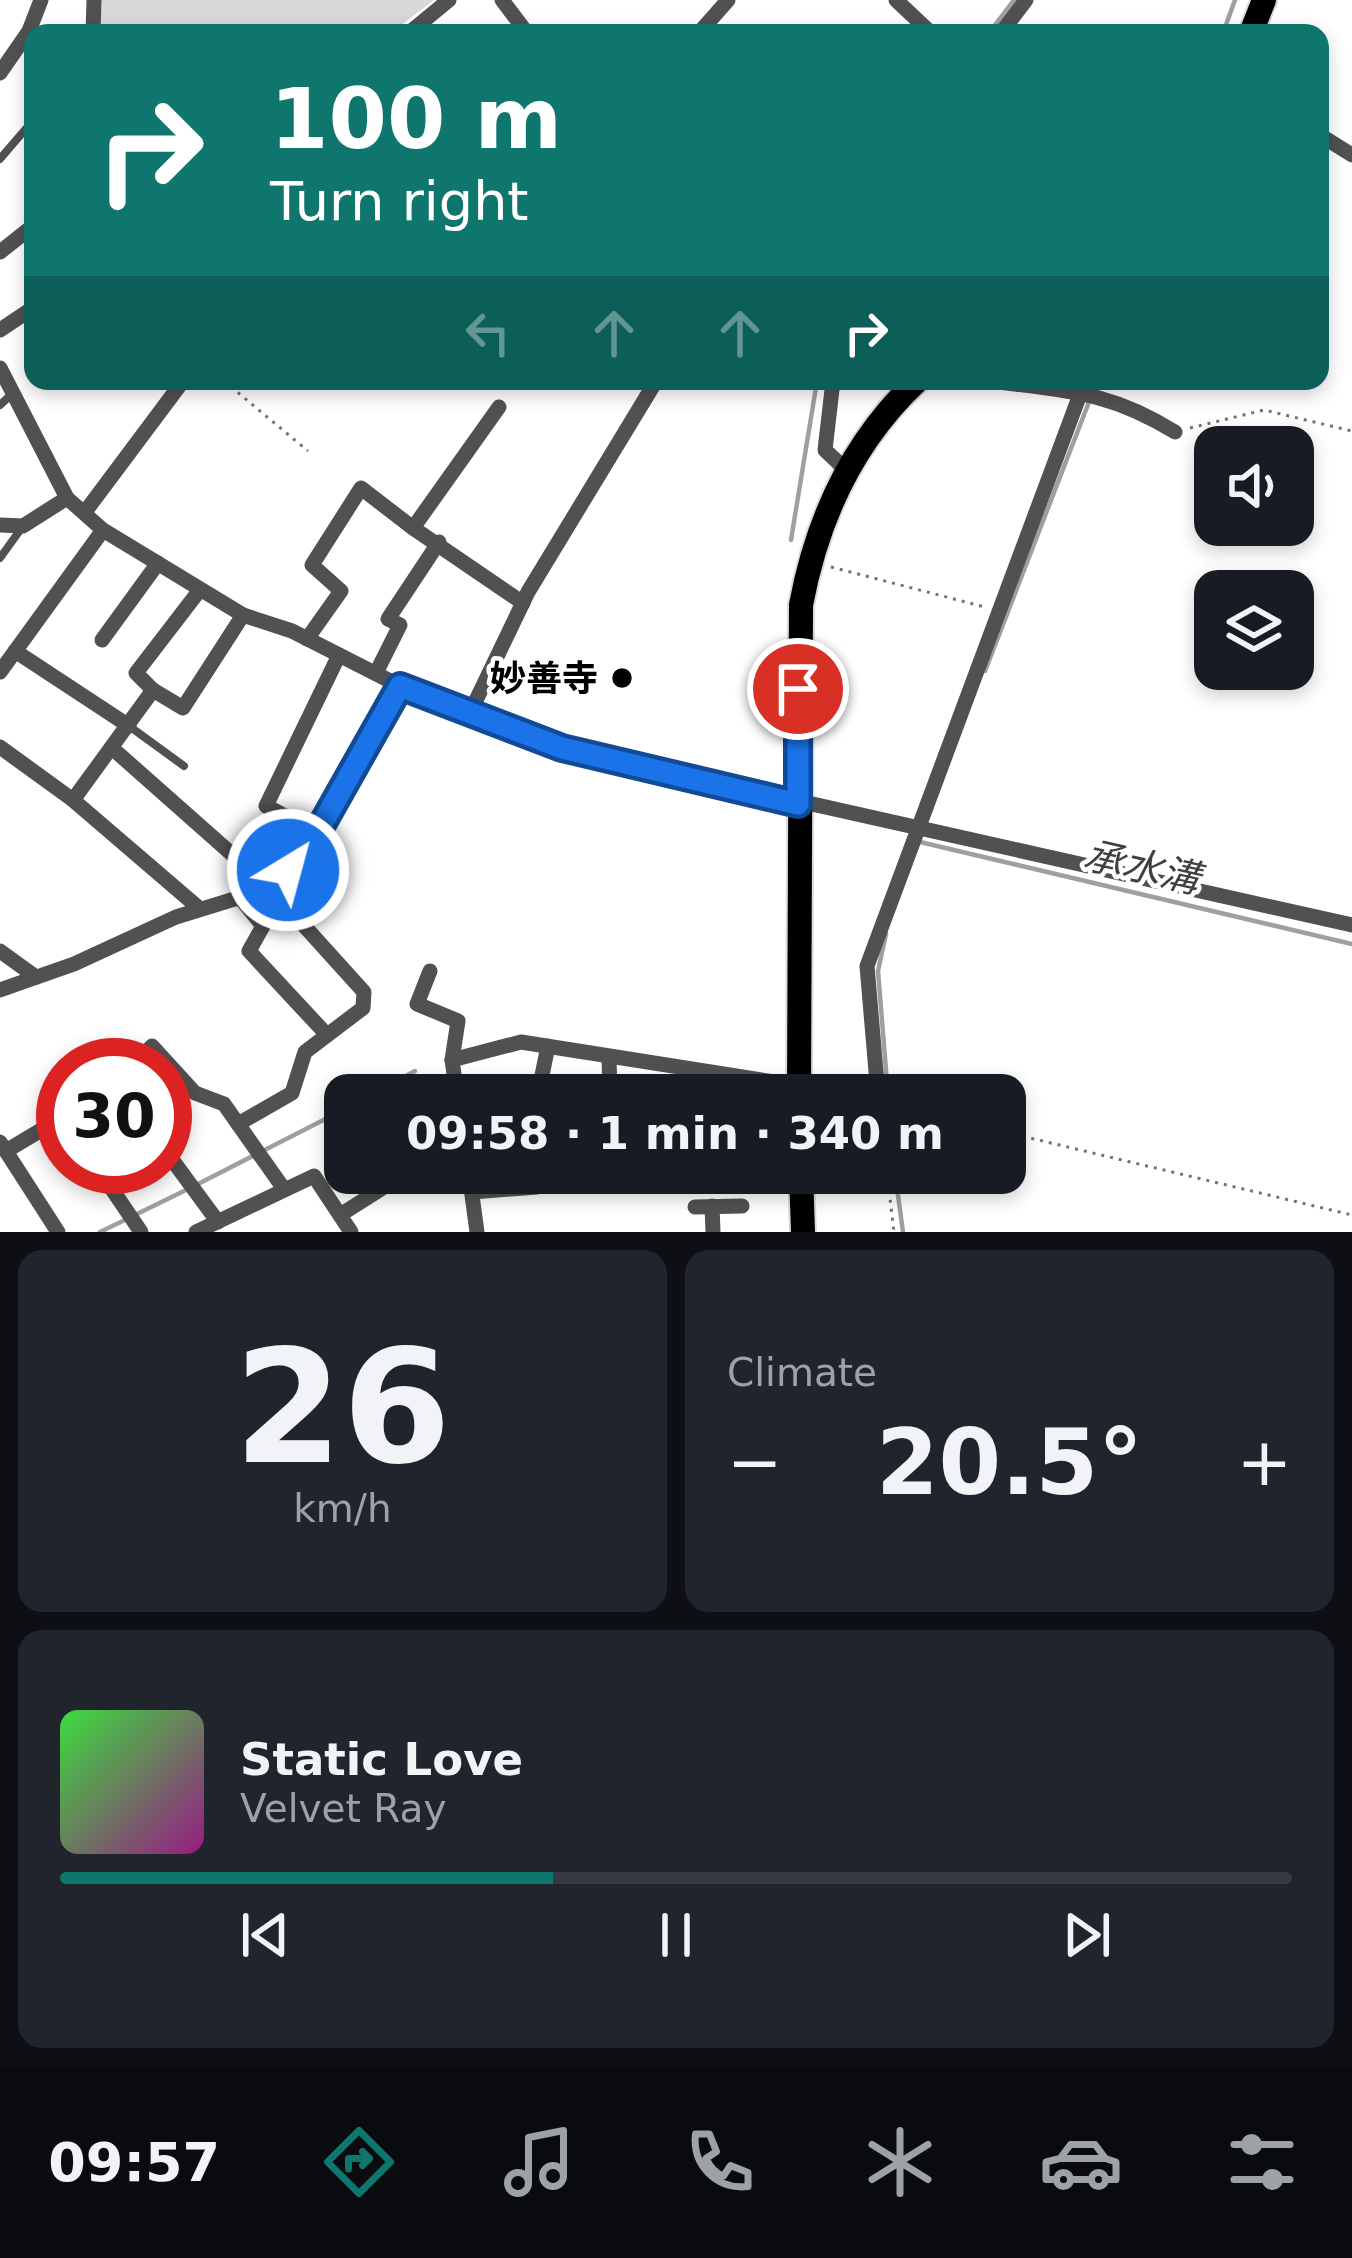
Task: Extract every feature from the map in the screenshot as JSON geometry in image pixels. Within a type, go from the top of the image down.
[{"type":"main road","points":[[799,1074],[799,640],[808,564],[846,470],[909,390]]},
{"type":"main road","points":[[801,1194],[802,1232]]},
{"type":"street","points":[[420,24],[449,0]]},
{"type":"street","points":[[502,0],[520,24]]},
{"type":"street","points":[[707,24],[728,0]]},
{"type":"street","points":[[1008,24],[1026,0]]},
{"type":"street","points":[[901,1],[923,24]]},
{"type":"street","points":[[0,73],[24,38]]},
{"type":"street","points":[[0,252],[24,233]]},
{"type":"street","points":[[0,368],[67,498],[103,530],[243,615],[308,639],[469,715],[562,748],[1352,925]]},
{"type":"street","points":[[85,512],[176,390]]},
{"type":"street","points":[[469,715],[523,603],[651,390]]},
{"type":"street","points":[[832,390],[825,450],[846,470]]},
{"type":"street","points":[[876,1074],[867,966],[924,827],[998,610],[1082,390]]},
{"type":"street","points":[[1090,390],[1129,404],[1175,432]]},
{"type":"street","points":[[413,528],[499,406]]},
{"type":"street","points":[[308,639],[341,591],[312,565],[361,488],[523,603]]},
{"type":"street","points":[[0,525],[23,526],[67,498]]},
{"type":"street","points":[[0,672],[103,530]]},
{"type":"street","points":[[376,673],[400,625],[388,619],[439,542]]},
{"type":"street","points":[[102,640],[158,563]]},
{"type":"street","points":[[199,591],[136,673],[183,708],[243,615]]},
{"type":"street","points":[[15,651],[129,726]]},
{"type":"street","points":[[317,833],[266,806],[339,655]]},
{"type":"street","points":[[0,990],[200,909],[270,888],[317,833],[400,686]]},
{"type":"street","points":[[73,800],[153,690]]},
{"type":"street","points":[[0,748],[73,800],[200,909]]},
{"type":"street","points":[[112,748],[270,888],[364,992],[363,1009],[299,1061],[292,1093],[238,1124]]},
{"type":"street","points":[[240,898],[263,926],[249,951],[327,1035]]},
{"type":"street","points":[[0,951],[36,977]]},
{"type":"street","points":[[430,970],[417,1004],[458,1021],[454,1074]]},
{"type":"street","points":[[452,1060],[520,1042],[704,1074]]},
{"type":"street","points":[[542,1074],[548,1046]]},
{"type":"street","points":[[609,1057],[609,1074]]},
{"type":"street","points":[[192,1091],[224,1104],[284,1189]]},
{"type":"street","points":[[36,1130],[3,1147],[58,1232]]},
{"type":"street","points":[[196,1232],[314,1176],[351,1232]]},
{"type":"street","points":[[192,1187],[218,1222]]},
{"type":"street","points":[[115,1194],[141,1232]]},
{"type":"street","points":[[340,1215],[373,1194]]},
{"type":"street","points":[[472,1194],[478,1232]]},
{"type":"street","points":[[713,1232],[704,1207],[742,1206]]},
{"type":"lane","points":[[0,160],[24,131]]},
{"type":"lane","points":[[0,405],[14,392]]},
{"type":"lane","points":[[0,558],[23,526]]},
{"type":"lane","points":[[129,726],[184,766]]},
{"type":"path","points":[[235,390],[308,451]]},
{"type":"path","points":[[1175,432],[1264,410],[1352,431]]},
{"type":"path","points":[[808,564],[998,610]]},
{"type":"path","points":[[1026,1137],[1352,1215]]},
{"type":"path","points":[[889,1194],[894,1232]]},
{"type":"shaded area","points":[[96,0],[434,0],[403,24],[95,24]]},
{"type":"waterway","points":[[996,24],[1014,0]]},
{"type":"waterway","points":[[1226,24],[1235,0]]},
{"type":"waterway","points":[[791,540],[816,390]]},
{"type":"waterway","points":[[985,671],[1089,402]]},
{"type":"waterway","name":"承水溝","points":[[920,842],[1352,944]]},
{"type":"waterway","points":[[886,934],[878,971],[886,1074]]},
{"type":"waterway","points":[[410,1074],[415,1071]]},
{"type":"waterway","points":[[196,1185],[324,1120]]},
{"type":"waterway","points":[[137,1214],[178,1194]]},
{"type":"waterway","points":[[898,1194],[903,1232]]},
{"type":"waterway","points":[[100,1232],[127,1219]]},
{"type":"place","name":"妙善寺","points":[[622,678]]},
{"type":"route","points":[[288,870],[305,853],[400,686],[562,748],[798,804],[798,689]]}]
